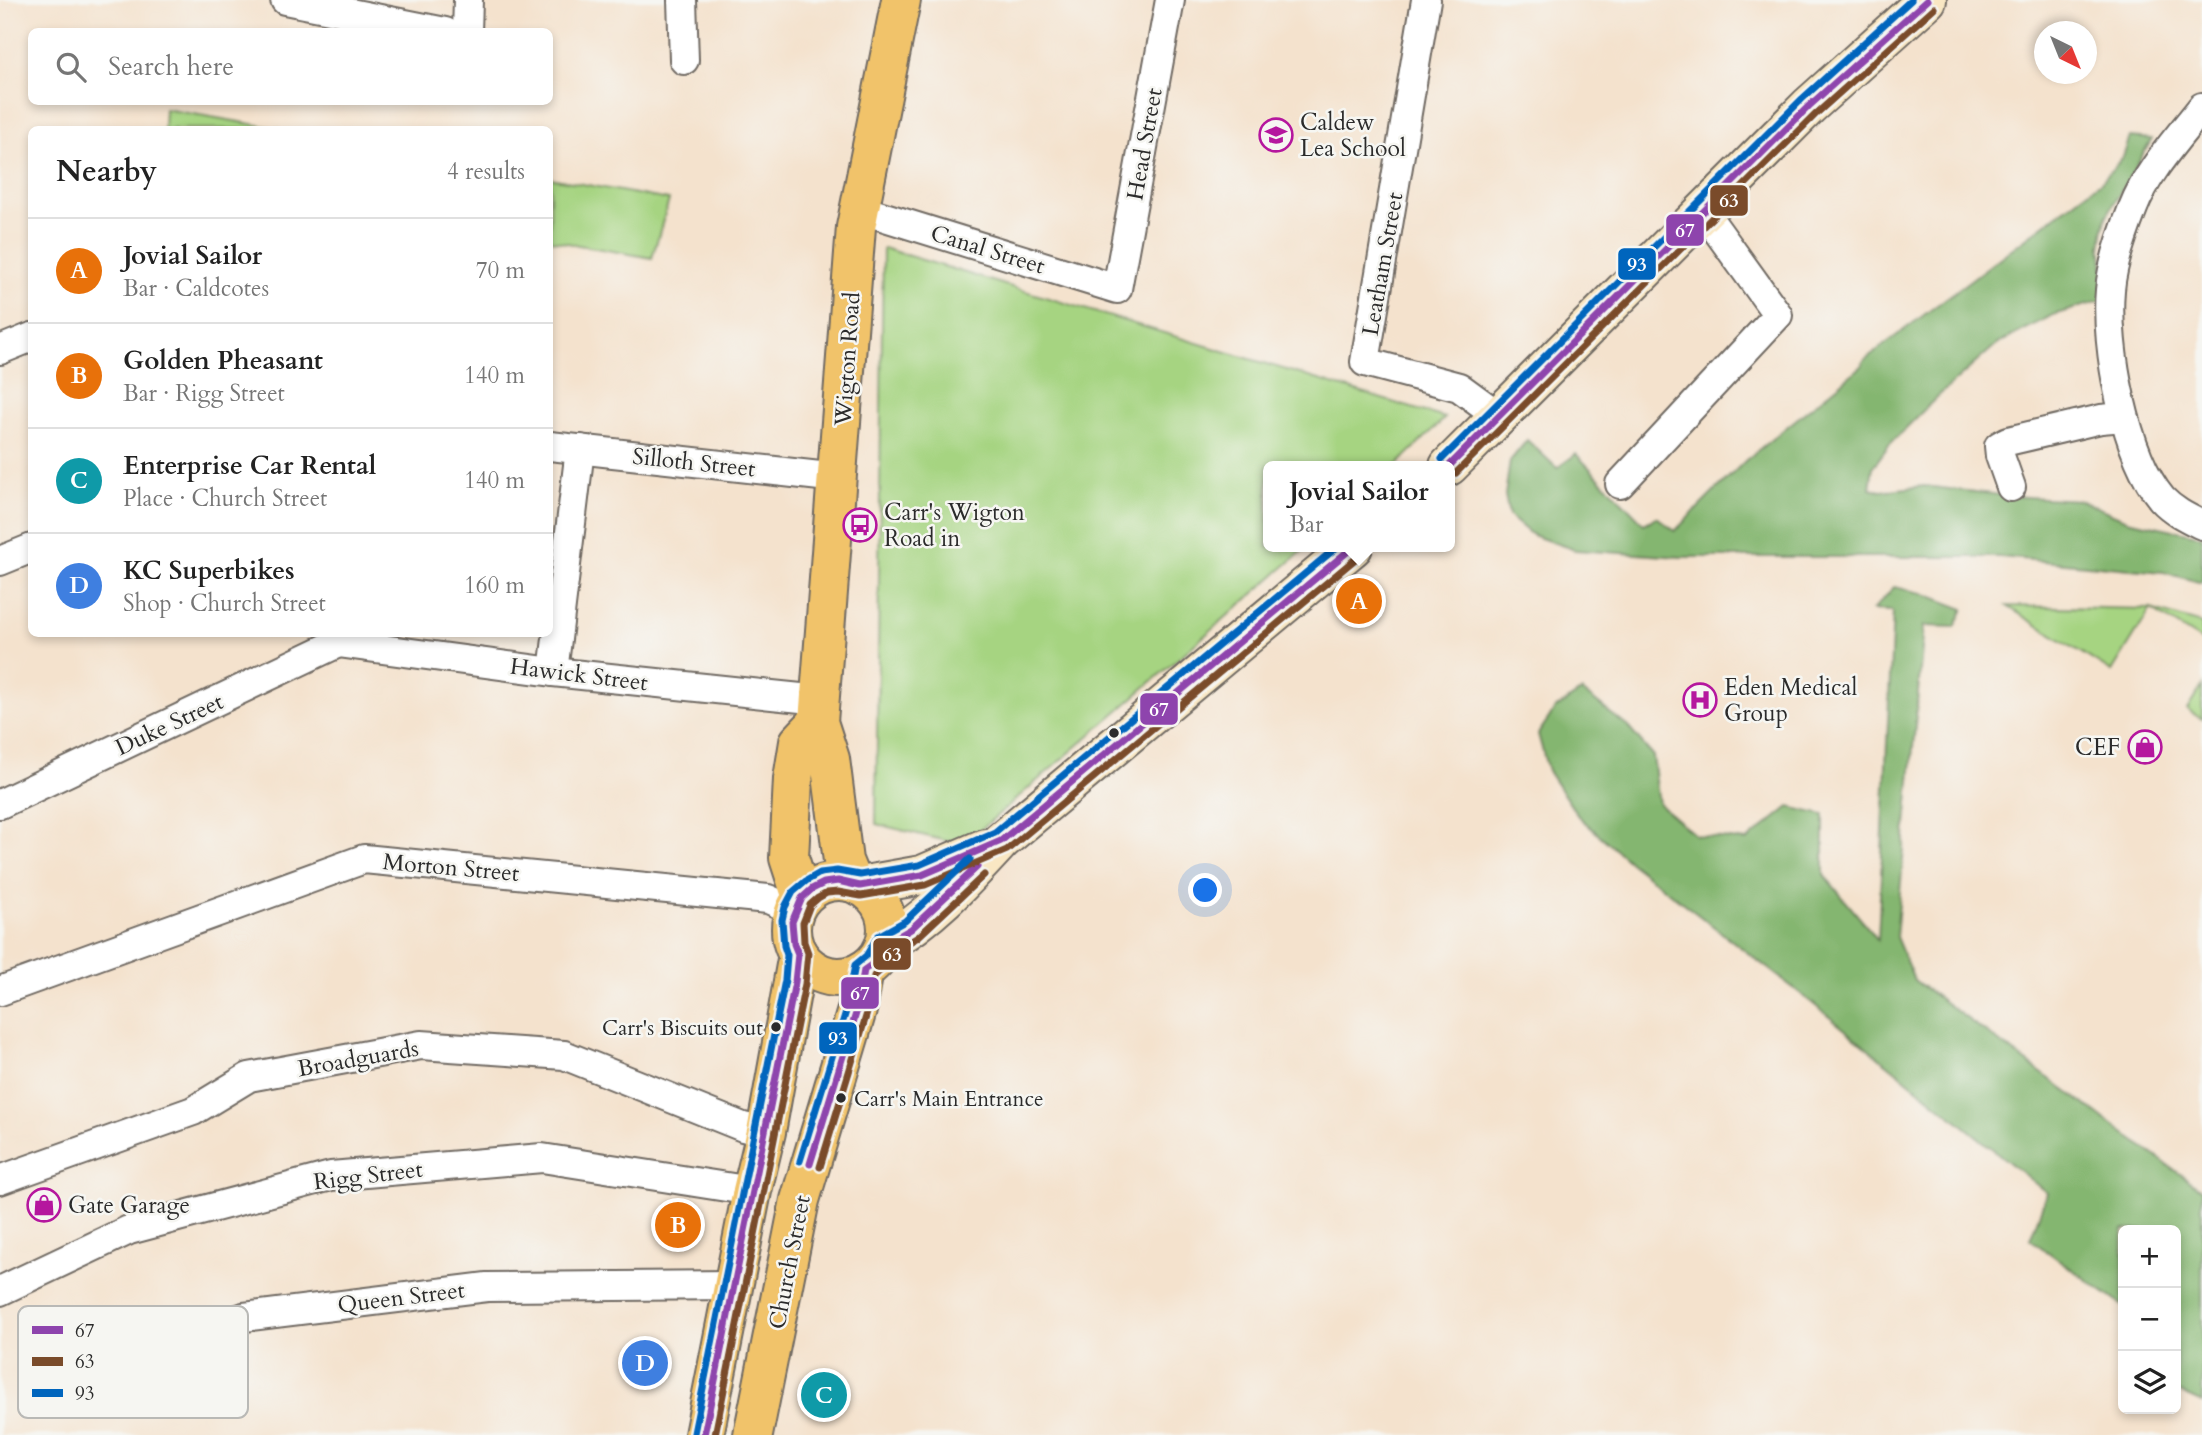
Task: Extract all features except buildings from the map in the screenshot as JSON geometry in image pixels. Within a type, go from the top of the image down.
[{"type":"main road","name":"Wigton Road","points":[[856,884],[843,861],[830,759],[820,711],[859,209],[901,0]]},
{"type":"main road","points":[[1454,461],[1809,106],[1927,0]]},
{"type":"main road","points":[[1001,841],[922,875],[856,884],[838,881],[824,883],[812,889],[799,905],[792,933],[798,954],[808,966],[821,974],[851,976],[911,929],[1001,841],[1347,552]]},
{"type":"main road","points":[[799,905],[789,858],[793,779],[799,742],[820,711]]},
{"type":"main road","points":[[856,884],[872,893],[886,917],[887,931],[875,957]]},
{"type":"main road","points":[[704,1435],[766,1132],[798,954]]},
{"type":"main road","name":"Church Street","points":[[753,1435],[800,1199],[875,957]]},
{"type":"street","points":[[285,0],[425,28]]},
{"type":"street","points":[[467,28],[468,0]]},
{"type":"street","points":[[682,0],[684,60]]},
{"type":"street","name":"Head Street","points":[[1118,289],[1170,0]]},
{"type":"street","name":"Leatham Street","points":[[1426,0],[1365,362],[1459,387],[1500,417]]},
{"type":"street","points":[[2202,107],[2153,173],[2134,205],[2118,250],[2110,289],[2110,330],[2124,417],[2141,464],[2163,499],[2180,514],[2202,525]]},
{"type":"street","name":"Canal Street","points":[[859,209],[1118,289]]},
{"type":"street","points":[[1619,484],[1778,316],[1703,211]]},
{"type":"street","points":[[0,350],[28,339]]},
{"type":"street","points":[[2011,487],[1999,446],[2101,419],[2124,417]]},
{"type":"street","name":"Silloth Street","points":[[553,446],[838,478]]},
{"type":"street","points":[[552,672],[580,449]]},
{"type":"street","points":[[0,561],[28,550]]},
{"type":"street","name":"Hawick Street","points":[[335,638],[552,672],[696,687],[820,711]]},
{"type":"street","name":"Duke Street","points":[[0,804],[335,638]]},
{"type":"street","name":"Morton Street","points":[[0,991],[364,859],[768,898],[799,905]]},
{"type":"street","name":"Broadguards","points":[[0,1180],[193,1111],[249,1077],[421,1045],[564,1055],[744,1127],[766,1132]]},
{"type":"street","name":"Rigg Street","points":[[0,1291],[129,1230],[331,1176],[542,1158],[752,1191]]},
{"type":"street","name":"Queen Street","points":[[248,1317],[486,1287],[734,1285]]},
{"type":"green space","points":[[165,109],[263,126],[164,126]]},
{"type":"green space","points":[[2130,137],[2152,139],[2106,217],[2101,246],[2107,294],[2104,300],[2053,315],[1997,344],[1936,398],[1889,445],[1873,467],[1870,488],[1881,491],[1924,486],[2010,496],[2080,500],[2127,520],[2202,536],[2202,583],[2163,572],[2000,557],[1681,557],[1575,550],[1532,535],[1509,516],[1505,495],[1510,461],[1527,440],[1557,468],[1576,454],[1644,524],[1657,517],[1675,531],[1746,460],[1862,366],[1864,360],[2102,181],[2123,157]]},
{"type":"green space","points":[[553,179],[669,200],[652,258],[553,241]]},
{"type":"green space","points":[[883,248],[1445,418],[1401,461],[1263,461],[1263,552],[1301,552],[963,845],[876,824]]},
{"type":"green space","points":[[1894,587],[1922,593],[1964,609],[1955,627],[1924,626],[1896,937],[1914,980],[2202,1190],[2202,1403],[2181,1393],[2181,1225],[2118,1225],[2118,1302],[2030,1239],[2047,1193],[1796,990],[1631,863],[1578,816],[1548,771],[1538,734],[1555,709],[1582,691],[1628,727],[1653,756],[1659,804],[1695,835],[1747,841],[1789,807],[1824,815],[1824,875],[1878,940],[1893,611],[1873,610]]},
{"type":"green space","points":[[2007,606],[2151,609],[2112,672]]},
{"type":"green space","points":[[2151,609],[2202,624],[2202,641]]},
{"type":"green space","points":[[2202,686],[2202,719],[2187,710]]},
{"type":"transit line","name":"93","points":[[1442,459],[1802,99],[1911,0]]},
{"type":"transit line","name":"67","points":[[1454,461],[1809,106],[1927,0]]},
{"type":"transit line","name":"63","points":[[1456,473],[1816,114],[1934,8]]},
{"type":"transit line","name":"93","points":[[694,1433],[785,980],[787,955],[782,920],[793,892],[820,873],[837,871],[860,875],[919,865],[995,832],[1331,552]]},
{"type":"transit line","name":"67","points":[[704,1435],[795,982],[798,954],[792,922],[802,898],[824,883],[838,881],[860,886],[922,875],[1001,841],[1347,552]]},
{"type":"transit line","name":"63","points":[[715,1435],[805,984],[808,953],[804,942],[803,923],[810,905],[827,893],[861,896],[925,885],[1007,850],[1360,555]]},
{"type":"transit line","name":"93","points":[[800,1161],[847,1008],[855,965],[866,956],[878,936],[905,921],[970,859]]},
{"type":"transit line","name":"67","points":[[810,1164],[857,1010],[864,970],[874,963],[885,944],[911,929],[977,867]]},
{"type":"transit line","name":"63","points":[[820,1167],[867,1013],[874,976],[893,952],[918,937],[984,875]]},
{"type":"place","name":"Caldew Lea School","points":[[1276,135]]},
{"type":"place","name":"Carr's Wigton Road in","points":[[860,525]]},
{"type":"place","name":"Jovial Sailor","points":[[1359,601]]},
{"type":"place","name":"Eden Medical Group","points":[[1700,700]]},
{"type":"place","name":"CEF","points":[[2145,747]]},
{"type":"place","name":"Carr's Biscuits out","points":[[776,1027]]},
{"type":"place","name":"Carr's Main Entrance","points":[[841,1098]]},
{"type":"place","name":"Gate Garage","points":[[44,1205]]},
{"type":"place","name":"Golden Pheasant","points":[[678,1225]]},
{"type":"place","name":"KC Superbikes","points":[[645,1363]]},
{"type":"place","name":"Enterprise Car Rental","points":[[824,1395]]}]
